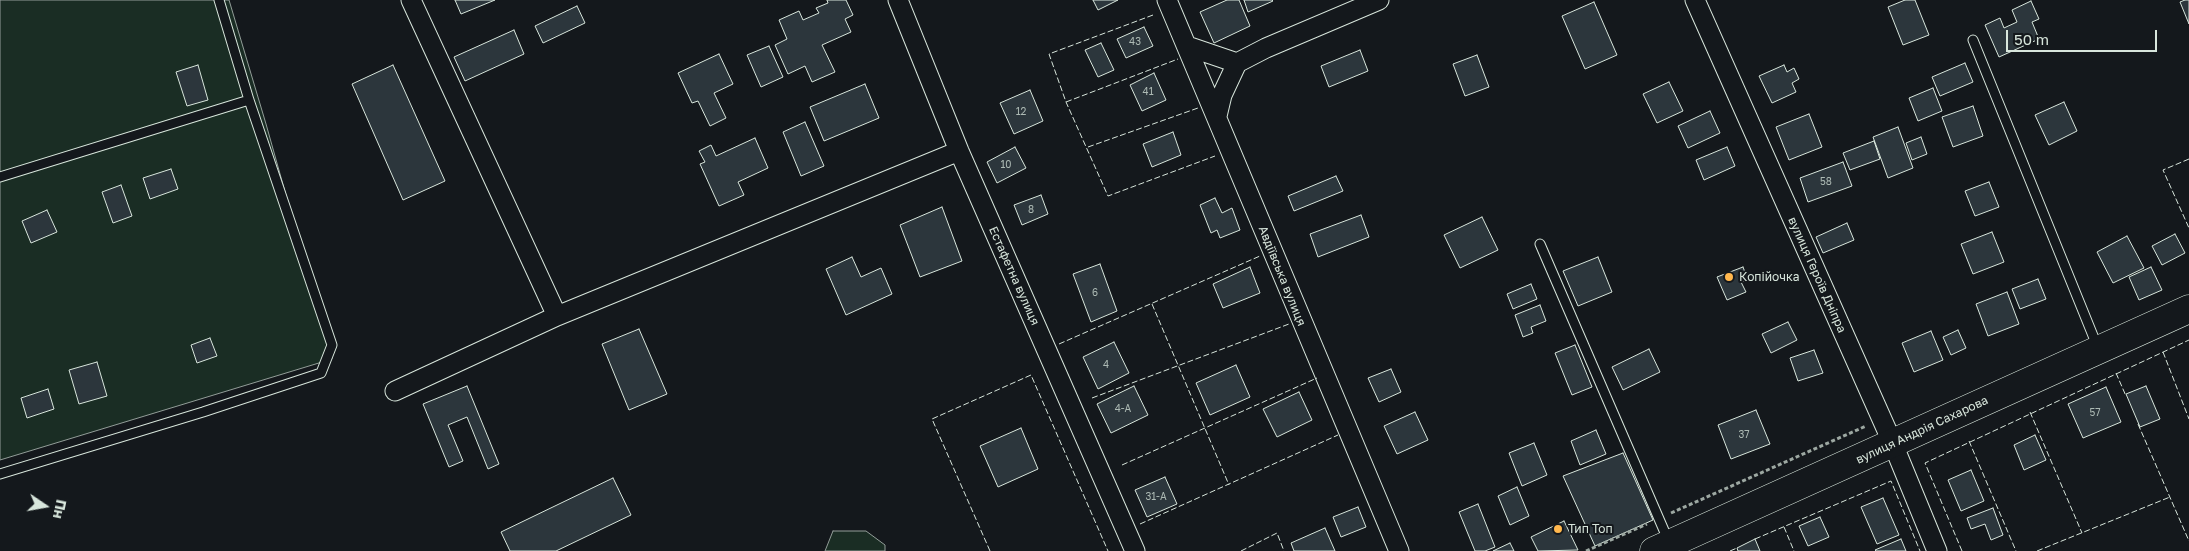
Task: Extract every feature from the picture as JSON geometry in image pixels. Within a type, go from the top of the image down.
[{"type":"main road","name":"вулиця Андрія Сахарова","points":[[1662,548],[2189,309]]},
{"type":"street","points":[[411,0],[557,316]]},
{"type":"street","name":"Естафетна вулиця","points":[[898,0],[959,151],[1135,551]]},
{"type":"street","name":"Авдіївська вулиця","points":[[1167,0],[1399,551]]},
{"type":"street","points":[[1187,46],[1226,61],[1237,62],[1379,0]]},
{"type":"street","name":"вулиця Героїв Дніпра","points":[[1695,0],[1892,444],[1936,551]]},
{"type":"street","points":[[1217,116],[1222,95],[1237,62]]},
{"type":"street","points":[[395,391],[557,316],[959,151]]},
{"type":"lane","points":[[0,474],[203,412],[321,373],[332,346],[249,100],[219,0]]},
{"type":"lane","points":[[1973,40],[2098,349]]},
{"type":"lane","points":[[0,176],[249,100]]},
{"type":"lane","points":[[1540,244],[1662,548]]},
{"type":"green space","points":[[0,0],[229,0],[332,359],[0,460]]},
{"type":"green space","points":[[833,531],[866,531],[885,545],[885,551],[825,551]]},
{"type":"building","points":[[455,0],[495,0],[461,14]]},
{"type":"building","points":[[827,0],[846,0],[853,15],[845,19],[851,32],[822,45],[835,72],[812,82],[805,66],[788,74],[775,45],[787,39],[779,20],[799,11],[803,20],[819,13],[816,8],[828,3]]},
{"type":"building","points":[[1093,0],[1118,0],[1098,10]]},
{"type":"building","points":[[1227,0],[1239,0],[1250,26],[1214,43],[1200,12]]},
{"type":"building","points":[[1244,0],[1272,0],[1273,1],[1248,12]]},
{"type":"building","points":[[1905,0],[1915,0],[1929,35],[1903,45],[1888,7]]},
{"type":"building","points":[[2189,0],[2189,24],[2180,2]]},
{"type":"building","points":[[2031,1],[2039,19],[2032,22],[2039,39],[1999,57],[1985,25],[2000,18],[2004,28],[2017,22],[2012,10]]},
{"type":"building","points":[[1594,2],[1617,55],[1585,69],[1562,16]]},
{"type":"building","points":[[577,6],[585,23],[543,43],[535,26]]},
{"type":"building","points":[[1144,27],[1153,46],[1126,58],[1117,39]]},
{"type":"building","points":[[514,30],[524,54],[465,81],[454,57]]},
{"type":"building","points":[[1101,43],[1114,70],[1098,77],[1085,50]]},
{"type":"building","points":[[769,46],[783,77],[761,87],[747,55]]},
{"type":"building","points":[[1360,50],[1368,71],[1329,87],[1321,66]]},
{"type":"building","points":[[719,54],[733,84],[714,93],[726,118],[710,126],[698,101],[692,103],[678,73]]},
{"type":"building","points":[[1477,55],[1489,87],[1465,96],[1453,64]]},
{"type":"building","points":[[1965,63],[1973,82],[1940,96],[1932,77]]},
{"type":"building","points":[[198,65],[208,100],[187,106],[176,72]]},
{"type":"building","points":[[393,65],[445,181],[403,200],[352,84]]},
{"type":"building","points":[[1784,65],[1787,72],[1794,68],[1799,79],[1792,83],[1796,92],[1772,103],[1759,76]]},
{"type":"building","points":[[1154,73],[1166,100],[1142,111],[1130,85]]},
{"type":"building","points":[[1669,82],[1683,111],[1657,123],[1643,94]]},
{"type":"building","points":[[865,84],[879,118],[824,141],[810,107]]},
{"type":"building","points":[[1933,88],[1942,111],[1918,121],[1909,98]]},
{"type":"building","points":[[1030,90],[1043,121],[1014,134],[1000,103]]},
{"type":"building","points":[[2064,102],[2077,131],[2049,145],[2035,115]]},
{"type":"building","points":[[1973,106],[1983,136],[1953,147],[1942,117]]},
{"type":"building","points":[[1710,111],[1720,133],[1688,148],[1678,126]]},
{"type":"building","points":[[1809,114],[1822,147],[1789,160],[1776,127]]},
{"type":"building","points":[[805,122],[824,166],[801,176],[783,132]]},
{"type":"building","points":[[1898,127],[1913,168],[1888,178],[1873,137]]},
{"type":"building","points":[[1173,132],[1181,155],[1152,167],[1143,144]]},
{"type":"building","points":[[1921,137],[1927,154],[1912,160],[1906,143]]},
{"type":"building","points":[[755,138],[768,168],[738,182],[744,195],[719,206],[700,164],[705,162],[699,151],[711,145],[716,156]]},
{"type":"building","points":[[1874,141],[1880,159],[1850,170],[1843,153]]},
{"type":"building","points":[[1015,147],[1026,168],[997,183],[987,162]]},
{"type":"building","points":[[1727,147],[1735,166],[1704,180],[1696,160]]},
{"type":"building","points":[[1843,162],[1852,186],[1808,202],[1800,178]]},
{"type":"building","points":[[171,169],[178,189],[150,199],[143,178]]},
{"type":"building","points":[[1336,176],[1343,191],[1294,211],[1288,196]]},
{"type":"building","points":[[1989,182],[1999,207],[1975,216],[1965,191]]},
{"type":"building","points":[[121,185],[132,216],[113,223],[102,192]]},
{"type":"building","points":[[1041,195],[1048,214],[1022,225],[1014,205]]},
{"type":"building","points":[[1215,198],[1222,213],[1232,208],[1240,230],[1220,238],[1217,230],[1211,233],[1200,205]]},
{"type":"building","points":[[942,207],[962,261],[920,277],[900,225]]},
{"type":"building","points":[[47,210],[57,232],[31,243],[22,221]]},
{"type":"building","points":[[1361,215],[1369,237],[1318,257],[1310,234]]},
{"type":"building","points":[[1482,217],[1498,250],[1460,268],[1444,235]]},
{"type":"building","points":[[1847,223],[1854,240],[1823,253],[1816,237]]},
{"type":"building","points":[[1992,232],[2004,262],[1973,274],[1961,244]]},
{"type":"building","points":[[2175,234],[2185,253],[2162,265],[2152,246]]},
{"type":"building","points":[[2127,236],[2144,268],[2113,283],[2097,252]]},
{"type":"building","points":[[852,257],[861,277],[881,268],[892,294],[846,315],[826,269]]},
{"type":"building","points":[[1598,257],[1612,292],[1578,306],[1563,271]]},
{"type":"building","points":[[1100,264],[1117,311],[1091,322],[1073,274]]},
{"type":"building","points":[[1250,267],[1260,293],[1223,308],[1213,284]]},
{"type":"building","points":[[1743,267],[1748,280],[1741,282],[1746,292],[1727,300],[1717,277]]},
{"type":"building","points":[[2151,267],[2162,290],[2139,300],[2129,277]]},
{"type":"building","points":[[2038,279],[2046,299],[2020,309],[2012,289]]},
{"type":"building","points":[[1531,284],[1537,299],[1513,309],[1507,294]]},
{"type":"building","points":[[2007,292],[2019,324],[1988,336],[1976,304]]},
{"type":"building","points":[[1540,305],[1546,321],[1531,327],[1533,333],[1523,337],[1515,315]]},
{"type":"building","points":[[1788,322],[1797,340],[1771,353],[1762,334]]},
{"type":"building","points":[[639,329],[667,394],[629,410],[602,344]]},
{"type":"building","points":[[1958,330],[1966,348],[1951,355],[1943,337]]},
{"type":"building","points":[[1931,331],[1943,360],[1914,372],[1902,343]]},
{"type":"building","points":[[210,338],[217,356],[197,363],[191,345]]},
{"type":"building","points":[[1114,342],[1129,373],[1098,389],[1083,357]]},
{"type":"building","points":[[1575,345],[1592,387],[1572,395],[1555,353]]},
{"type":"building","points":[[1649,349],[1660,372],[1623,390],[1612,367]]},
{"type":"building","points":[[1814,350],[1823,373],[1798,381],[1790,358]]},
{"type":"building","points":[[97,362],[107,396],[79,404],[69,370]]},
{"type":"building","points":[[1236,365],[1250,397],[1210,415],[1196,383]]},
{"type":"building","points":[[1391,369],[1401,392],[1379,402],[1368,378]]},
{"type":"building","points":[[467,386],[499,464],[488,469],[467,417],[448,425],[463,461],[449,467],[423,404]]},
{"type":"building","points":[[1134,386],[1148,415],[1111,433],[1097,404]]},
{"type":"building","points":[[2146,386],[2160,419],[2140,427],[2126,394]]},
{"type":"building","points":[[2106,387],[2121,422],[2083,438],[2068,404]]},
{"type":"building","points":[[48,389],[54,409],[27,418],[21,398]]},
{"type":"building","points":[[1299,392],[1312,420],[1277,437],[1263,409]]},
{"type":"building","points":[[1756,410],[1770,444],[1731,459],[1718,425]]},
{"type":"building","points":[[1415,412],[1428,440],[1397,454],[1384,426]]},
{"type":"building","points":[[1021,428],[1038,469],[998,487],[980,446]]},
{"type":"building","points":[[1596,430],[1606,454],[1580,465],[1571,441]]},
{"type":"building","points":[[2035,435],[2046,460],[2024,470],[2014,445]]},
{"type":"building","points":[[1534,443],[1547,475],[1522,486],[1509,453]]},
{"type":"building","points":[[1623,453],[1653,520],[1595,546],[1563,476]]},
{"type":"building","points":[[1971,470],[1984,501],[1961,511],[1948,480]]},
{"type":"building","points":[[1165,477],[1177,504],[1147,517],[1135,490]]},
{"type":"building","points":[[613,478],[631,515],[556,551],[510,551],[501,532]]},
{"type":"building","points":[[1517,487],[1529,516],[1510,525],[1498,496]]},
{"type":"building","points":[[1883,498],[1899,535],[1877,544],[1861,507]]},
{"type":"building","points":[[1478,504],[1495,547],[1485,551],[1475,551],[1459,512]]},
{"type":"building","points":[[1358,507],[1366,527],[1341,537],[1333,517]]},
{"type":"building","points":[[1993,508],[2003,535],[1991,540],[1985,524],[1971,529],[1967,518]]},
{"type":"building","points":[[1820,517],[1829,537],[1808,546],[1799,526]]},
{"type":"building","name":"Тип Топ","points":[[1564,521],[1578,550],[1538,551],[1531,537]]},
{"type":"building","points":[[1325,528],[1335,551],[1294,551],[1291,543]]},
{"type":"building","points":[[1755,539],[1760,551],[1738,551],[1737,548]]},
{"type":"building","points":[[1901,539],[1906,551],[1875,550]]},
{"type":"building","points":[[1510,543],[1514,551],[1493,551]]},
{"type":"fence","points":[[1153,15],[1049,54],[1066,102],[1108,196],[1215,156]]},
{"type":"fence","points":[[1066,102],[1178,59]]},
{"type":"fence","points":[[1088,147],[1198,108]]},
{"type":"fence","points":[[2189,159],[2163,170],[2189,228]]},
{"type":"fence","points":[[1059,344],[1260,256]]},
{"type":"fence","points":[[1152,304],[1229,485]]},
{"type":"fence","points":[[1092,398],[1289,324]]},
{"type":"fence","points":[[1962,551],[1925,463],[2189,340]]},
{"type":"fence","points":[[2163,352],[2189,419]]},
{"type":"fence","points":[[2116,373],[2126,396]]},
{"type":"fence","points":[[990,551],[932,419],[1031,375],[1108,551]]},
{"type":"fence","points":[[1122,465],[1317,378]]},
{"type":"fence","points":[[2030,412],[2082,533]]},
{"type":"fence","points":[[2138,424],[2189,541]]},
{"type":"fence","points":[[1140,524],[1338,435]]},
{"type":"fence","points":[[1969,441],[2016,551]]},
{"type":"fence","points":[[1755,539],[1891,481],[1920,551]]},
{"type":"fence","points":[[2037,551],[2170,497]]},
{"type":"fence","points":[[1784,527],[1794,551]]},
{"type":"fence","points":[[1241,551],[1277,533],[1284,551]]},
{"type":"fence","points":[[1730,551],[1737,548]]},
{"type":"place","name":"Копійочка","points":[[1729,277]]},
{"type":"place","name":"Тип Топ","points":[[1558,529]]}]
